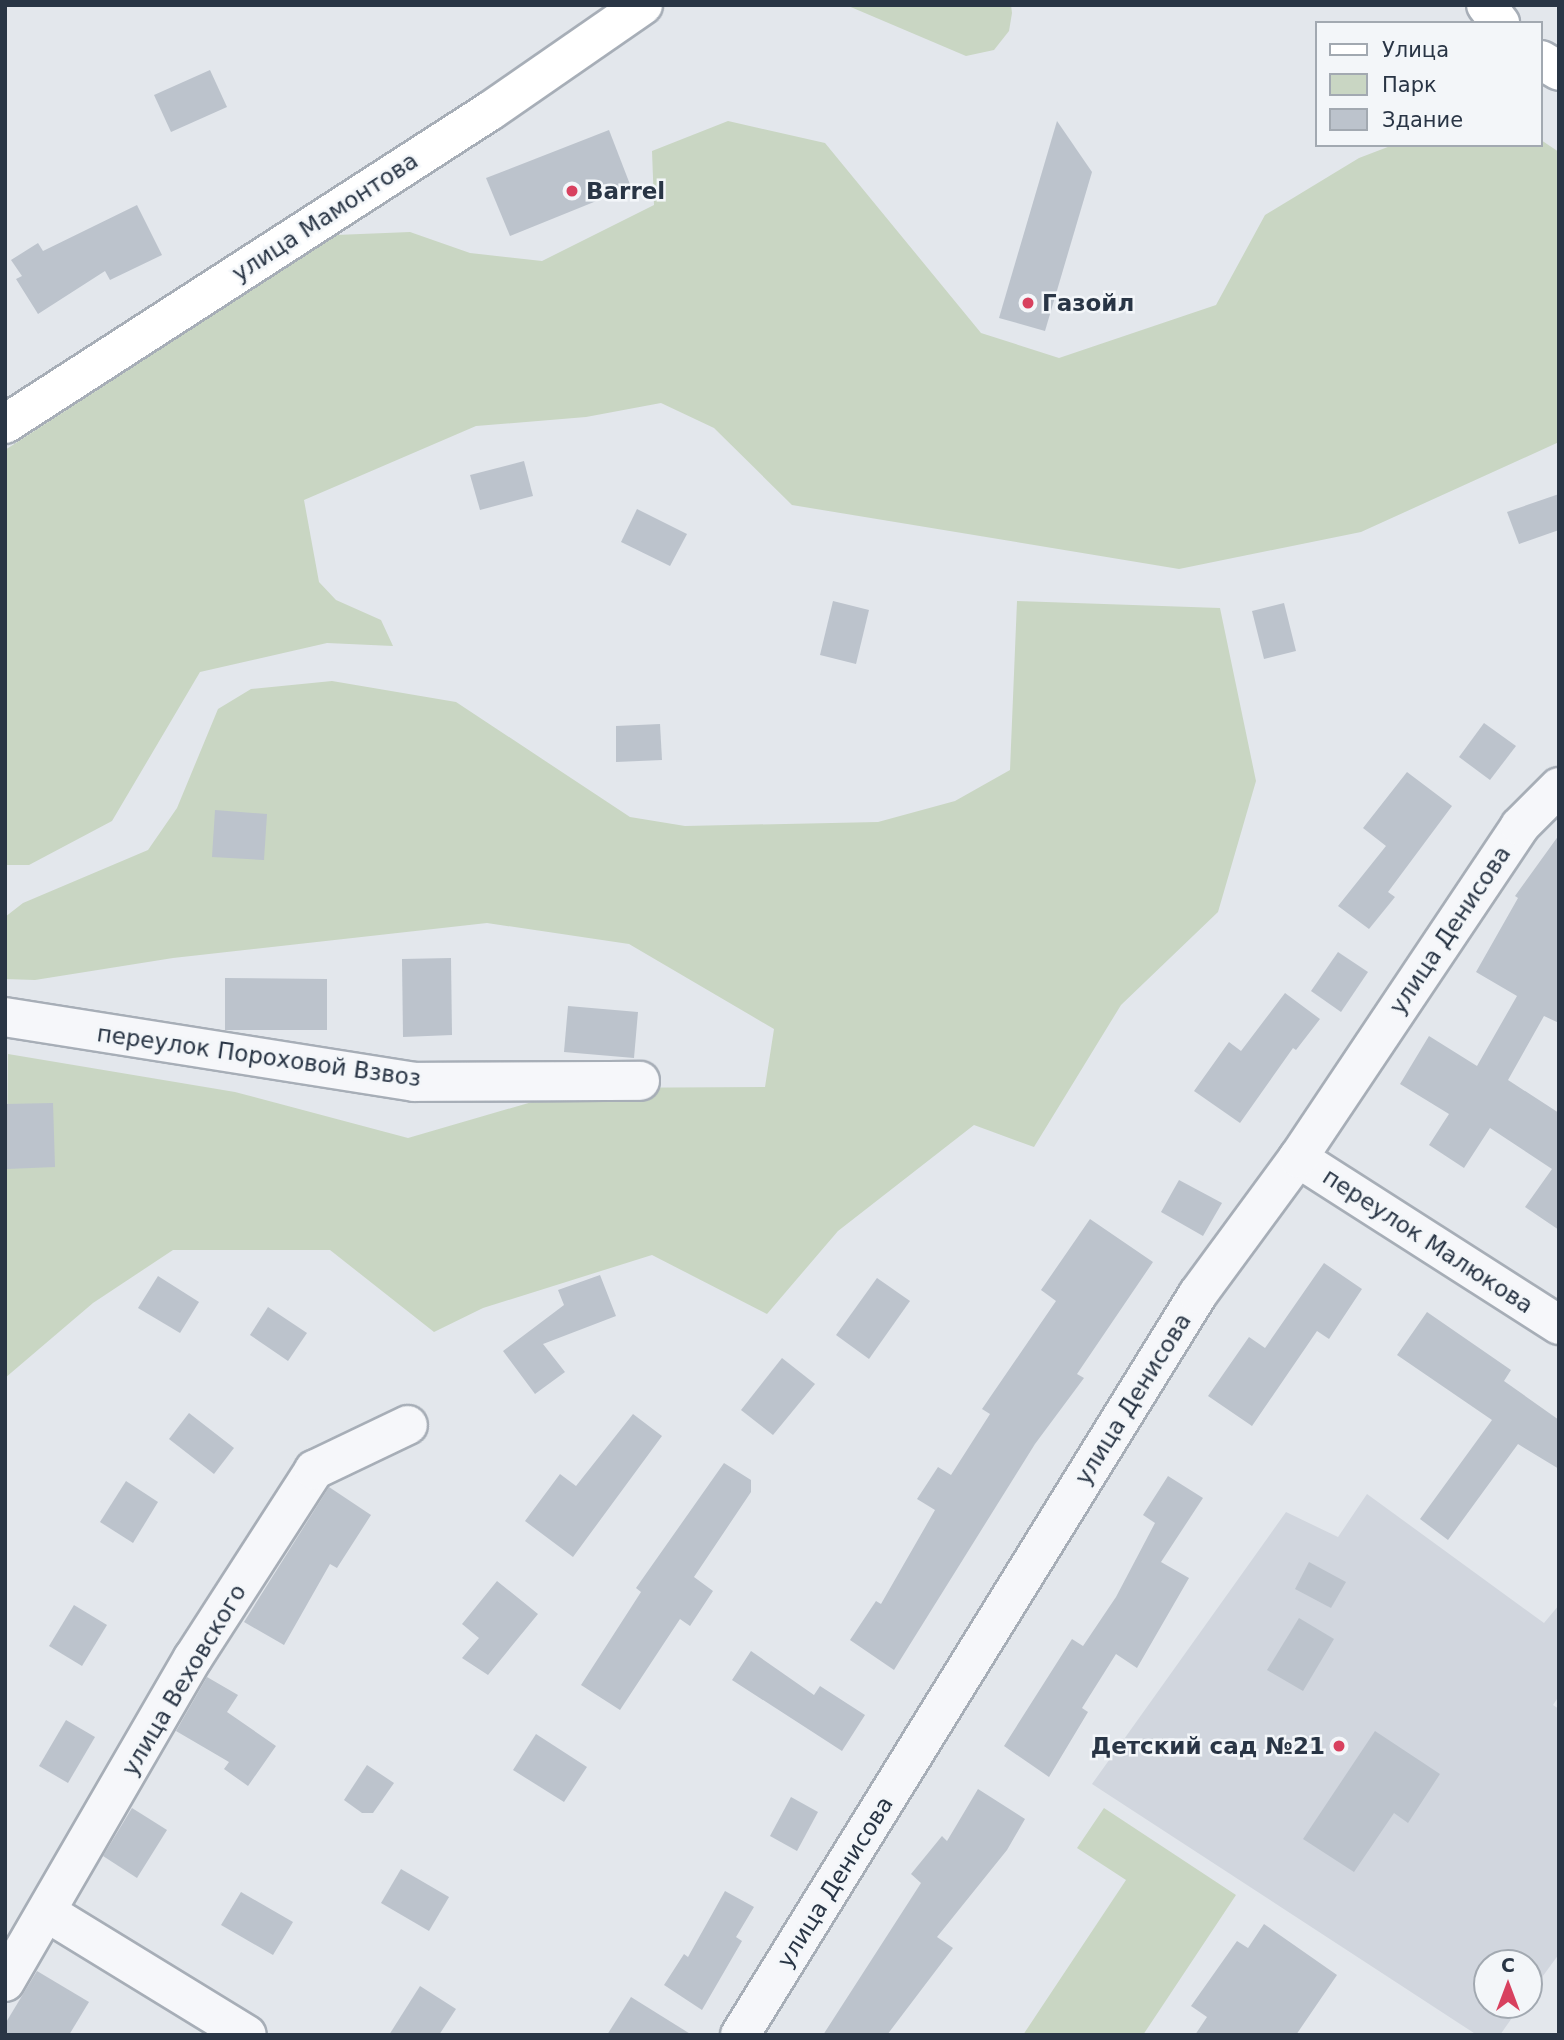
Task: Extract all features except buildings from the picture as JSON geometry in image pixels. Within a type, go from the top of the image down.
[{"type":"main road","name":"улица Мамонтова","points":[[5,424],[490,111],[643,5]]},
{"type":"main road","points":[[1486,5],[1498,21]]},
{"type":"main road","points":[[1543,61],[1559,71]]},
{"type":"street","name":"улица Денисова","points":[[740,2035],[1198,1294],[1298,1158],[1520,826],[1559,787]]},
{"type":"street","name":"переулок Пороховой Взвоз","points":[[5,1017],[414,1082],[640,1081]]},
{"type":"street","name":"переулок Малюкова","points":[[1298,1158],[1559,1325]]},
{"type":"street","name":"улица Веховского","points":[[5,1983],[48,1913],[193,1658],[314,1470],[408,1424]]},
{"type":"street","points":[[48,1913],[247,2035]]},
{"type":"shaded area","name":"Детский сад №21","points":[[1367,1494],[1544,1623],[1559,1605],[1559,1696],[1553,1705],[1559,1709],[1559,1954],[1543,1976],[1543,1949],[1473,1949],[1473,2019],[1511,2019],[1500,2035],[1477,2035],[1092,1784],[1286,1512],[1338,1537]]},
{"type":"green space","points":[[846,5],[1011,5],[1012,13],[1009,31],[994,50],[966,56]]},
{"type":"green space","points":[[728,121],[825,143],[981,333],[1059,358],[1216,305],[1265,215],[1359,158],[1388,147],[1543,147],[1543,141],[1559,152],[1559,442],[1361,532],[1179,569],[792,505],[714,428],[661,403],[586,417],[476,426],[304,500],[319,582],[336,600],[381,620],[393,646],[327,643],[200,672],[112,821],[29,865],[5,865],[5,450],[336,235],[410,232],[470,253],[542,261],[654,205],[652,151]]},
{"type":"green space","points":[[1017,601],[1220,608],[1256,781],[1218,912],[1121,1005],[1034,1147],[974,1125],[838,1231],[767,1314],[652,1255],[483,1308],[434,1332],[330,1250],[173,1250],[93,1303],[5,1378],[8,1054],[235,1092],[408,1138],[580,1088],[765,1087],[774,1029],[629,944],[487,923],[173,958],[35,980],[5,979],[5,917],[23,903],[148,850],[177,808],[218,709],[251,689],[332,681],[456,702],[630,817],[685,826],[878,822],[955,801],[1010,770]]},
{"type":"green space","points":[[1104,1808],[1236,1895],[1143,2035],[1023,2035],[1126,1880],[1077,1848]]},
{"type":"place","name":"Barrel","points":[[572,191]]},
{"type":"place","name":"Газойл","points":[[1028,303]]},
{"type":"place","name":"Детский сад №21","points":[[1339,1746]]}]
